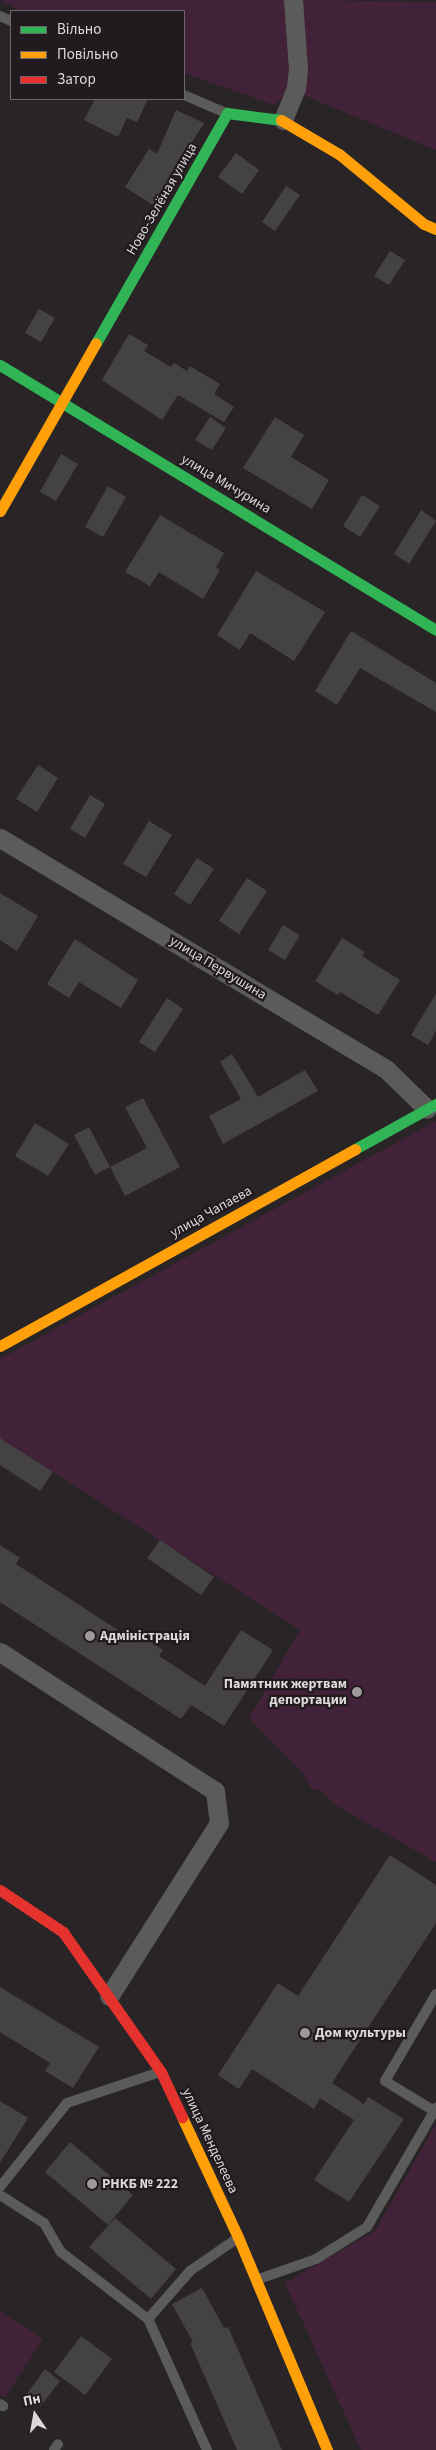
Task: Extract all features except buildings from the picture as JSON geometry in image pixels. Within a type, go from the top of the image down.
[{"type":"street","points":[[283,120],[296,88],[298,68],[293,0]]},
{"type":"street","points":[[227,113],[283,120],[339,154],[424,224],[436,230]]},
{"type":"street","name":"Ново-Зелёная улица","points":[[0,511],[64,403],[227,113]]},
{"type":"street","name":"улица Мичурина","points":[[0,365],[436,630]]},
{"type":"street","name":"улица Первушина","points":[[0,838],[386,1069],[431,1107]]},
{"type":"street","name":"улица Чапаева","points":[[0,1346],[431,1107]]},
{"type":"street","points":[[0,1652],[215,1791],[219,1823],[109,1996]]},
{"type":"street","name":"улица Менделеева","points":[[0,1890],[63,1932],[161,2072],[238,2237],[327,2450]]},
{"type":"lane","points":[[185,95],[227,113]]},
{"type":"lane","points":[[256,2280],[316,2258],[367,2226],[435,2110],[385,2081],[436,1994]]},
{"type":"lane","points":[[0,2187],[67,2103],[161,2072]]},
{"type":"lane","points":[[0,2195],[44,2223],[61,2252],[148,2318],[207,2450]]},
{"type":"lane","points":[[148,2318],[190,2271],[238,2237]]},
{"type":"shaded area","points":[[0,0],[288,0],[291,89],[274,105],[185,73],[185,10],[19,10]]},
{"type":"shaded area","points":[[299,0],[436,2],[436,150],[303,95]]},
{"type":"shaded area","points":[[436,1121],[436,1862],[337,1806],[319,1788],[313,1791],[302,1772],[249,1718],[300,1630],[0,1438],[0,1359]]},
{"type":"shaded area","points":[[436,2124],[436,2450],[361,2450],[285,2283],[375,2231]]},
{"type":"shaded area","points":[[0,2311],[43,2339],[5,2397],[0,2394]]},
{"type":"traffic: fast","points":[[96,343],[227,113],[281,120]]},
{"type":"traffic: fast","points":[[0,365],[436,630]]},
{"type":"traffic: fast","points":[[355,1149],[436,1104]]},
{"type":"traffic: slow","points":[[281,120],[339,154],[424,224],[436,229]]},
{"type":"traffic: slow","points":[[0,511],[96,343]]},
{"type":"traffic: slow","points":[[0,1346],[355,1149]]},
{"type":"traffic: slow","points":[[182,2117],[238,2237],[327,2450]]},
{"type":"traffic: jam","points":[[0,1890],[63,1932],[161,2072],[182,2117]]},
{"type":"place","name":"Адміністрація","points":[[90,1636]]},
{"type":"place","name":"Памятник жертвам депортации","points":[[357,1692]]},
{"type":"place","name":"Дом культуры","points":[[305,2033]]},
{"type":"place","name":"РНКБ № 222","points":[[92,2184]]}]
